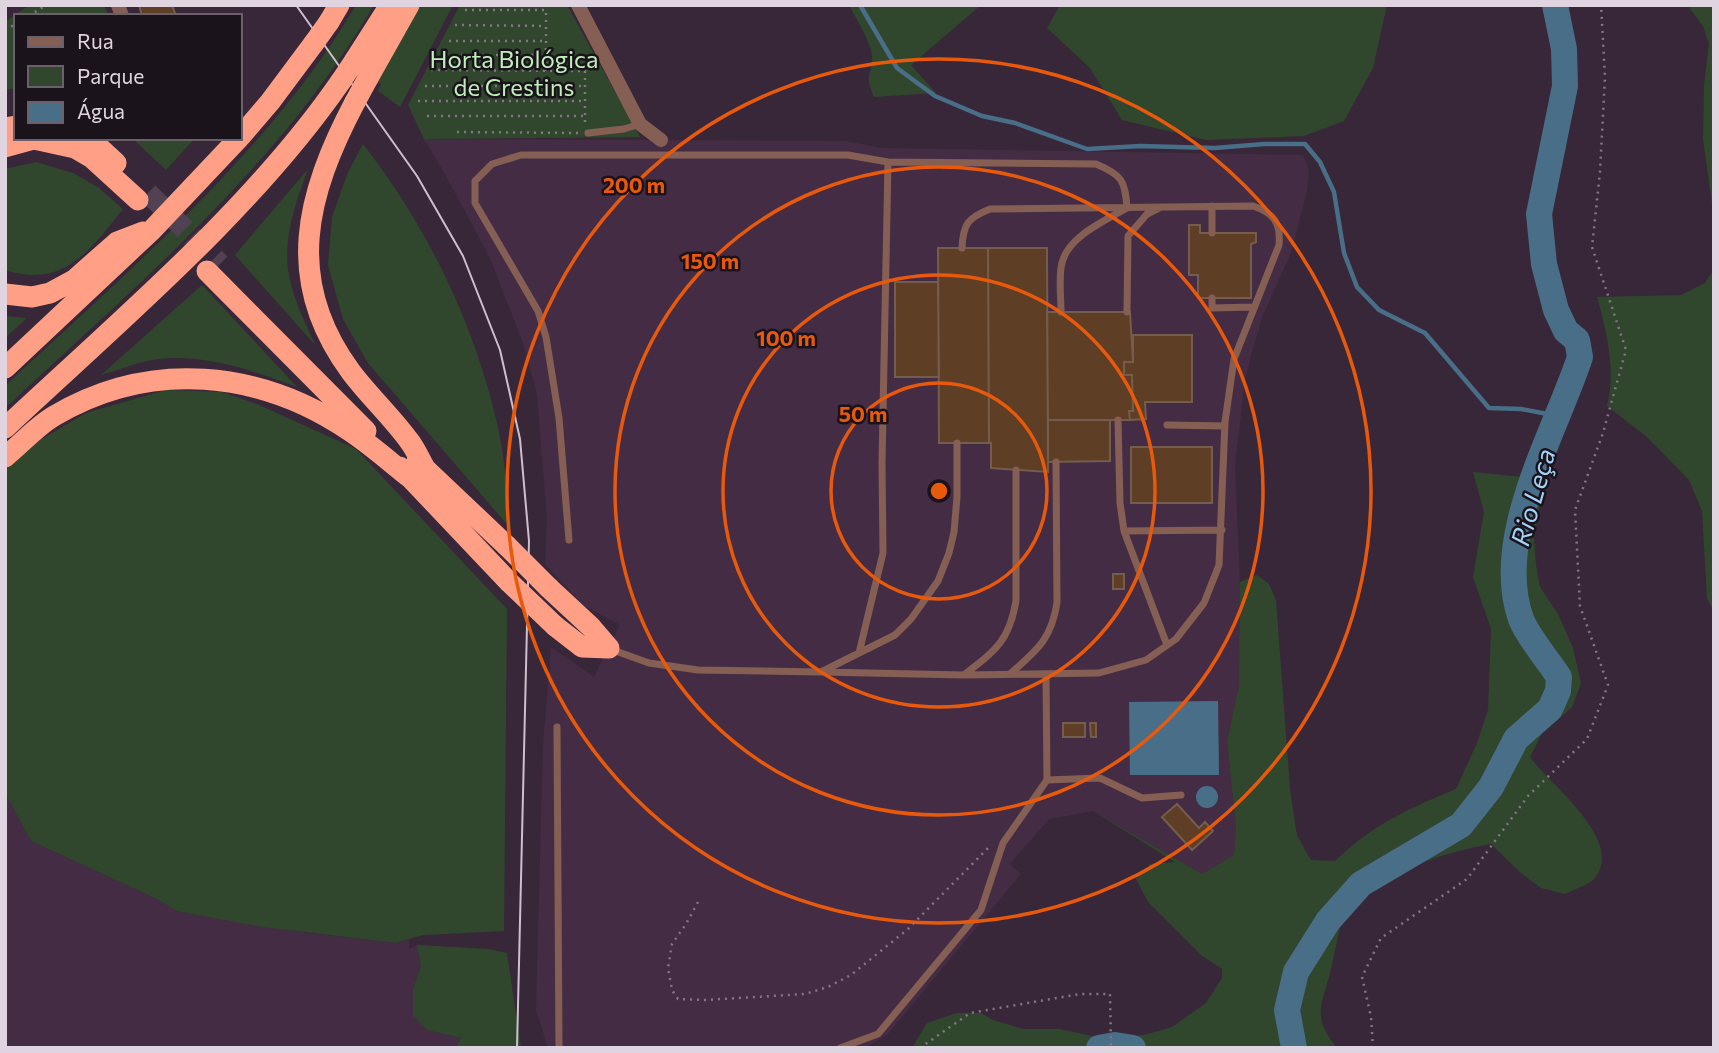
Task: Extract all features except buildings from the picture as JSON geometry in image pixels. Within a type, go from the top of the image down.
[{"type":"highway","points":[[5,428],[173,271],[249,193],[298,137],[341,81],[390,5]]},
{"type":"highway","points":[[409,5],[355,102],[319,184],[309,228],[309,279],[323,328],[350,371],[410,442],[417,473]]},
{"type":"highway","points":[[242,134],[277,93],[334,14]]},
{"type":"highway","points":[[5,147],[30,140]]},
{"type":"highway","points":[[39,140],[75,148],[143,197],[91,140]]},
{"type":"highway","points":[[5,368],[152,230],[237,140]]},
{"type":"highway","points":[[5,294],[32,297],[50,293],[74,280],[117,242],[152,230]]},
{"type":"highway","points":[[214,267],[348,396],[509,582],[555,626],[582,647],[609,649]]},
{"type":"highway","points":[[5,457],[52,417],[103,393],[144,382],[201,379],[232,382],[273,391],[350,431],[417,473],[507,547],[591,627],[609,649]]},
{"type":"street","points":[[578,5],[640,124],[659,148]]},
{"type":"lane","points":[[587,133],[624,129],[640,124]]},
{"type":"lane","points":[[569,540],[559,418],[546,337],[538,311],[475,203],[475,181],[492,164],[521,155],[659,148],[848,155],[888,162],[1096,164],[1117,173],[1125,187],[1127,208]]},
{"type":"lane","points":[[859,653],[883,553],[882,463],[888,162]]},
{"type":"lane","points":[[1128,312],[1128,236],[1147,214],[1162,206]]},
{"type":"lane","points":[[1212,206],[1213,233]]},
{"type":"lane","points":[[609,649],[649,663],[698,670],[1046,675],[1099,673],[1146,660],[1176,639],[1204,603],[1219,565],[1227,392],[1234,359],[1279,245],[1280,231],[1275,217],[1253,206],[989,209],[968,222],[963,231],[962,248]]},
{"type":"lane","points":[[1061,312],[1061,267],[1068,248],[1096,226],[1127,208]]},
{"type":"lane","points":[[1212,298],[1212,307],[1254,307]]},
{"type":"lane","points":[[1118,420],[1120,503],[1124,531],[1167,645]]},
{"type":"lane","points":[[1167,425],[1225,426]]},
{"type":"lane","points":[[821,671],[895,635],[911,619],[937,581],[954,532],[957,443]]},
{"type":"lane","points":[[1010,674],[1040,648],[1054,622],[1057,603],[1056,462]]},
{"type":"lane","points":[[964,675],[1000,644],[1013,617],[1016,601],[1016,470]]},
{"type":"lane","points":[[1124,531],[1222,530]]},
{"type":"lane","points":[[840,1048],[878,1034],[981,910],[1003,844],[1047,780],[1046,675]]},
{"type":"lane","points":[[557,727],[559,1048]]},
{"type":"lane","points":[[1047,780],[1100,778],[1142,798],[1181,795]]},
{"type":"path","points":[[1373,1048],[1371,1017],[1362,977],[1381,938],[1467,879],[1528,796],[1587,739],[1608,685],[1580,606],[1575,510],[1603,433],[1626,350],[1592,247],[1600,172],[1605,77],[1601,5]]},
{"type":"path","points":[[465,10],[546,10],[546,71]]},
{"type":"path","points":[[455,25],[546,26]]},
{"type":"path","points":[[449,41],[546,41]]},
{"type":"path","points":[[454,55],[546,55]]},
{"type":"path","points":[[430,70],[586,71],[587,133],[457,132]]},
{"type":"path","points":[[425,86],[586,86]]},
{"type":"path","points":[[418,101],[586,101]]},
{"type":"path","points":[[427,116],[586,116]]},
{"type":"path","points":[[698,902],[687,924],[672,944],[668,968],[672,990],[678,999],[805,994],[828,987],[851,975],[908,929],[990,845],[1003,844]]},
{"type":"path","points":[[920,1048],[970,1013],[1080,993],[1110,994],[1111,1048]]},
{"type":"shaded area","points":[[424,139],[845,141],[882,148],[1303,155],[1309,170],[1307,191],[1291,253],[1263,315],[1253,348],[1245,380],[1235,465],[1241,610],[1239,685],[1227,741],[1236,827],[1234,855],[1202,874],[1093,811],[1049,819],[1010,864],[1021,874],[888,1034],[865,1048],[548,1048],[536,1010],[543,744],[551,647],[594,677],[620,625],[583,605],[545,564],[547,519],[537,394],[523,343],[489,256]]},
{"type":"shaded area","points":[[5,793],[31,841],[157,899],[177,911],[308,933],[396,943],[409,940],[409,949],[417,945],[421,966],[413,988],[427,1030],[461,1038],[455,1048],[5,1048]]},
{"type":"green space","points":[[29,5],[104,5],[108,14],[16,14]]},
{"type":"green space","points":[[356,5],[374,5],[337,63],[296,118],[251,170],[156,268],[5,408],[5,386],[147,254],[240,159],[322,58]]},
{"type":"green space","points":[[419,5],[453,5],[400,107],[378,91],[381,84],[378,82]]},
{"type":"green space","name":"Horta Biológica de Crestins","points":[[460,5],[567,5],[640,137],[424,139],[408,105]]},
{"type":"green space","points":[[849,5],[981,5],[911,65],[936,93],[874,97],[869,79],[871,52],[867,38]]},
{"type":"green space","points":[[1060,5],[1387,5],[1373,68],[1344,121],[1304,136],[1206,140],[1122,120],[1090,68],[1047,28]]},
{"type":"green space","points":[[1687,5],[1714,5],[1714,218],[1703,139],[1704,85],[1709,44],[1703,26]]},
{"type":"green space","points":[[14,16],[14,88],[5,90],[5,22]]},
{"type":"green space","points":[[134,140],[193,140],[166,170]]},
{"type":"green space","points":[[363,144],[424,236],[442,269],[471,337],[497,422],[511,529],[368,363],[343,319],[328,265],[332,217],[348,172]]},
{"type":"green space","points":[[36,162],[73,173],[99,188],[123,209],[74,262],[60,270],[26,275],[5,270],[5,169]]},
{"type":"green space","points":[[308,169],[298,196],[287,252],[295,297],[316,346],[235,255]]},
{"type":"green space","points":[[1714,269],[1714,612],[1707,598],[1702,511],[1689,480],[1647,437],[1607,406],[1610,365],[1607,338],[1597,297],[1681,295],[1705,283]]},
{"type":"green space","points":[[202,285],[297,387],[246,370],[194,359],[152,360],[101,375]]},
{"type":"green space","points":[[5,316],[27,318],[5,338]]},
{"type":"green space","points":[[166,390],[222,392],[257,404],[356,449],[507,609],[504,931],[423,935],[396,943],[263,927],[177,911],[157,899],[31,841],[5,793],[5,470],[35,443],[86,413]]},
{"type":"green space","points":[[1473,472],[1544,479],[1534,538],[1536,565],[1540,587],[1558,614],[1573,648],[1581,683],[1572,707],[1541,735],[1530,757],[1567,797],[1593,831],[1600,848],[1601,864],[1594,879],[1565,894],[1541,888],[1491,844],[1414,866],[1359,894],[1345,910],[1322,1003],[1321,1020],[1337,1048],[912,1048],[927,1023],[956,1013],[981,1013],[993,1020],[1023,1029],[1060,1029],[1110,1040],[1172,1027],[1206,1003],[1222,978],[1222,969],[1201,955],[1148,902],[1136,879],[1150,864],[1175,862],[1093,811],[1202,874],[1234,855],[1236,827],[1227,741],[1239,685],[1240,582],[1257,575],[1269,584],[1276,600],[1290,789],[1297,836],[1311,860],[1335,861],[1378,827],[1456,789],[1477,743],[1488,710],[1491,629],[1473,577],[1484,512]]},
{"type":"green space","points":[[417,945],[488,949],[507,953],[521,1048],[455,1048],[461,1038],[427,1030],[413,1015],[413,988],[421,966]]},
{"type":"water","points":[[1218,701],[1219,775],[1130,775],[1129,702]]},
{"type":"water","points":[[1207,786],[1215,789],[1218,797],[1215,805],[1207,808],[1199,805],[1196,797],[1199,789]]},
{"type":"waterway","points":[[860,5],[897,68],[935,96],[982,116],[1015,123],[1087,149],[1305,144],[1320,162],[1334,192],[1344,253],[1357,287],[1379,310],[1425,333],[1489,408],[1521,409],[1558,416]]},
{"type":"waterway","name":"Rio Leça","points":[[1294,1048],[1287,1010],[1296,972],[1328,921],[1361,884],[1461,825],[1491,787],[1516,739],[1550,709],[1558,691],[1559,677],[1524,626],[1514,588],[1514,555],[1520,521],[1530,486],[1580,357],[1577,340],[1566,331],[1556,310],[1544,264],[1539,214],[1565,86],[1564,49],[1555,5]]},
{"type":"waterway","name":"Rio Leça","points":[[1099,1048],[1115,1045],[1133,1048]]},
{"type":"tunnel","points":[[148,193],[220,264]]},
{"type":"tram line","points":[[296,5],[417,176],[463,256],[500,350],[520,439],[529,541],[517,1048]]}]
